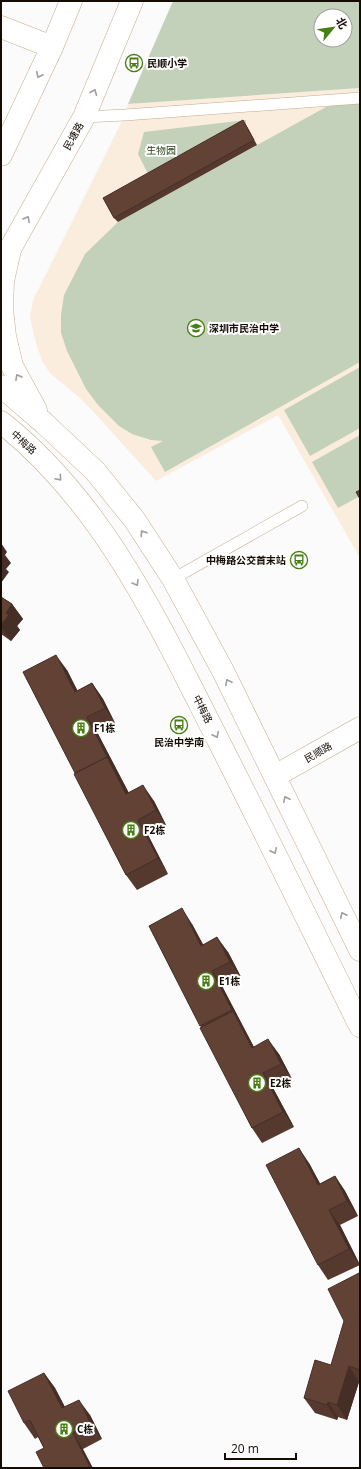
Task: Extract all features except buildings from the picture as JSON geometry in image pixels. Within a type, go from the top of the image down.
[{"type":"main road","points":[[1,155],[52,47],[71,1]]},
{"type":"main road","name":"民塘路","points":[[1,265],[84,117],[132,1]]},
{"type":"main road","points":[[1,27],[52,47]]},
{"type":"main road","points":[[11,246],[3,288],[2,309],[5,336],[12,366],[44,423]]},
{"type":"main road","points":[[1,386],[44,423],[95,471],[134,519],[173,579],[223,671],[360,950]]},
{"type":"main road","name":"中梅路","points":[[1,422],[41,458],[75,496],[112,545],[151,608],[248,799],[360,1026]]},
{"type":"main road","points":[[1,440],[41,458]]},
{"type":"main road","name":"民顺路","points":[[275,776],[360,728]]},
{"type":"lane","points":[[84,117],[360,98]]},
{"type":"lane","points":[[173,579],[302,506]]},
{"type":"shaded area","name":"深圳市民治中学","points":[[360,88],[360,558],[278,415],[156,481],[82,400],[50,373],[42,361],[35,340],[30,317],[33,300],[125,115],[128,104]]},
{"type":"green space","points":[[173,1],[360,1],[360,88],[128,104]]},
{"type":"green space","name":"深圳市民治中学","points":[[360,100],[360,362],[165,472],[151,447],[163,441],[151,440],[132,434],[119,426],[98,405],[86,389],[67,351],[61,333],[61,315],[64,295],[85,254],[118,222],[326,107]]},
{"type":"green space","name":"生物园","points":[[246,120],[246,125],[150,178],[138,154],[144,132]]},
{"type":"green space","points":[[360,367],[360,428],[310,456],[284,410]]},
{"type":"green space","points":[[360,435],[360,496],[338,508],[312,462]]},
{"type":"place","name":"民顺小学","points":[[134,63]]},
{"type":"place","name":"深圳市民治中学","points":[[196,328]]},
{"type":"place","name":"中梅路公交首末站","points":[[299,560]]},
{"type":"place","name":"民治中学南","points":[[179,725]]},
{"type":"place","name":"F1栋","points":[[81,728]]},
{"type":"place","name":"F2栋","points":[[131,830]]},
{"type":"place","name":"E1栋","points":[[206,981]]},
{"type":"place","name":"E2栋","points":[[257,1083]]},
{"type":"place","name":"C栋","points":[[64,1429]]}]
